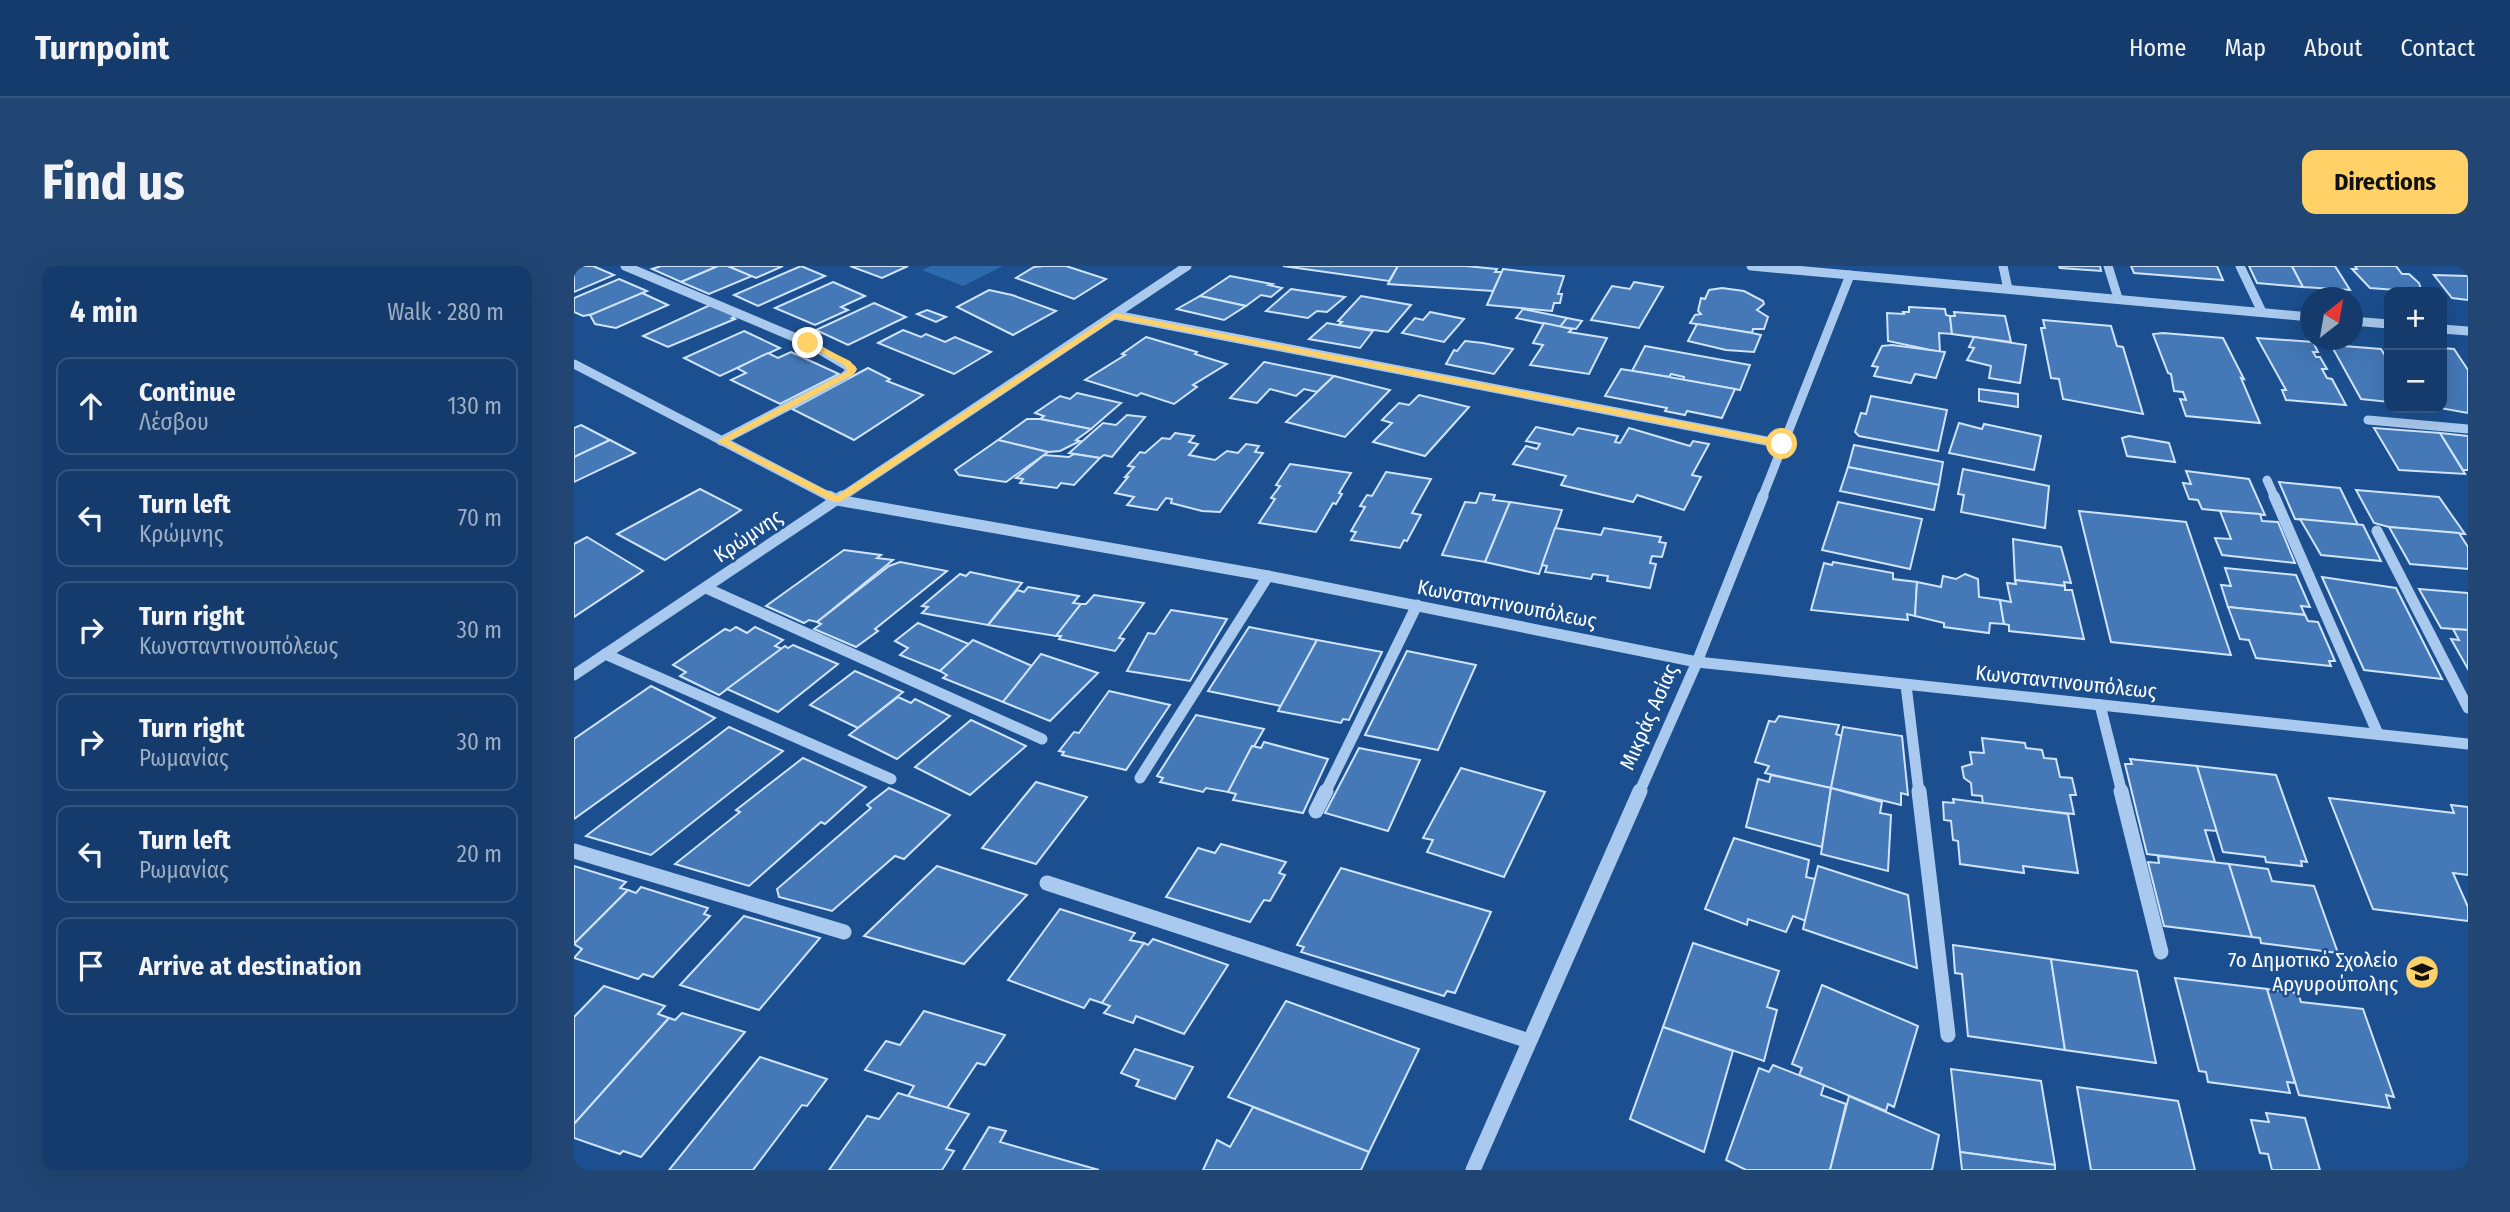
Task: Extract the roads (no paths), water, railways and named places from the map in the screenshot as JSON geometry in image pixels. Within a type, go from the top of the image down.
[{"type":"street","points":[[625,266],[808,343],[847,363],[852,369],[844,377],[722,441]]},
{"type":"street","name":"Κρώμνης","points":[[574,675],[1187,266]]},
{"type":"street","points":[[1751,266],[1847,271],[2300,316]]},
{"type":"street","points":[[2003,266],[2008,289]]},
{"type":"street","points":[[2108,266],[2118,298]]},
{"type":"street","points":[[2239,266],[2262,312]]},
{"type":"street","name":"Μικράς Ασίας","points":[[1473,1170],[1697,662],[1847,271]]},
{"type":"street","points":[[1115,316],[1782,444]]},
{"type":"street","points":[[2363,322],[2384,324]]},
{"type":"street","points":[[2447,329],[2468,331]]},
{"type":"street","name":"Κωνσταντινουπόλεως","points":[[574,364],[837,500],[1268,576],[1697,662],[2468,744]]},
{"type":"street","points":[[2368,420],[2468,429]]},
{"type":"street","points":[[2267,480],[2378,734]]},
{"type":"street","points":[[2377,531],[2468,708]]},
{"type":"street","points":[[1140,778],[1268,576]]},
{"type":"street","points":[[706,588],[1042,739]]},
{"type":"street","points":[[1316,811],[1417,605]]},
{"type":"street","points":[[605,654],[891,779]]},
{"type":"street","points":[[574,659],[586,667]]},
{"type":"street","points":[[1906,685],[1948,1035]]},
{"type":"street","points":[[2101,705],[2161,952]]},
{"type":"street","points":[[574,851],[844,932]]},
{"type":"street","points":[[1046,883],[1529,1041]]},
{"type":"place","name":"7ο Δημοτικό Σχολείο Αργυρούπολης","points":[[2422,972]]}]
